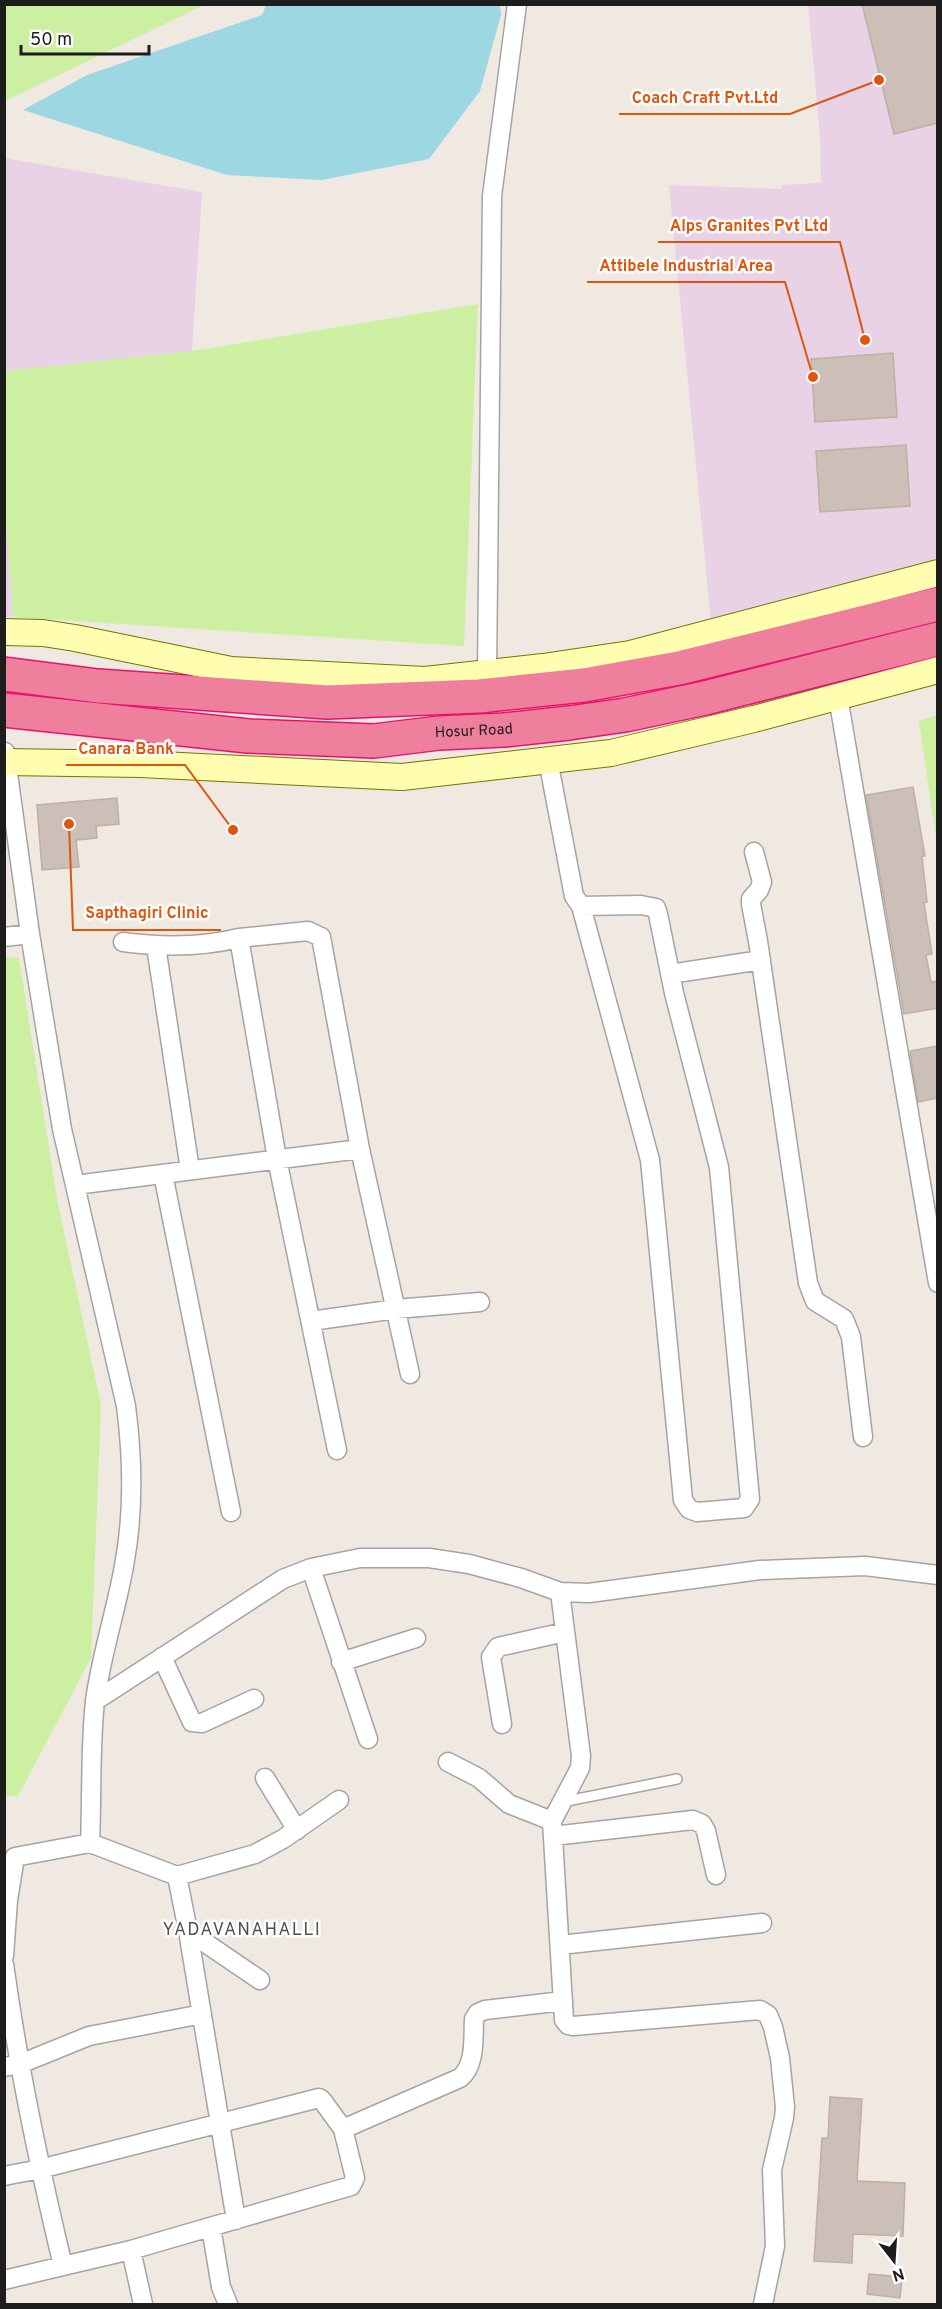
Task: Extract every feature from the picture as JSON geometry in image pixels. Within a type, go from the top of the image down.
[{"type":"highway","points":[[4,674],[98,686],[327,702],[479,696],[584,685],[679,668],[734,641],[938,604]]},
{"type":"highway","name":"Hosur Road","points":[[4,710],[248,736],[374,741],[439,733],[504,730],[625,715],[705,698],[938,639]]},
{"type":"street","points":[[487,674],[492,196],[517,4]]},
{"type":"street","points":[[4,632],[43,633],[75,638],[231,670],[425,680],[487,674],[734,641],[938,573]]},
{"type":"street","points":[[5,762],[141,764],[402,777],[611,753],[754,719],[938,670]]},
{"type":"street","points":[[838,697],[938,1283]]},
{"type":"street","points":[[4,750],[57,1101],[126,1407],[130,1436],[132,1498],[130,1533],[95,1701],[90,1843]]},
{"type":"street","points":[[548,760],[574,896],[581,906],[651,1160],[683,1500],[689,1509],[697,1512],[744,1508],[750,1499],[719,1167],[670,974],[656,909],[641,905],[581,906]]},
{"type":"street","points":[[754,852],[762,882],[750,903],[761,960],[808,1283],[815,1301],[844,1319],[851,1337],[863,1437]]},
{"type":"street","points":[[123,942],[156,946],[225,942],[238,938],[308,931],[321,937],[360,1149],[410,1374]]},
{"type":"street","points":[[4,938],[30,934]]},
{"type":"street","points":[[238,938],[277,1159],[337,1450]]},
{"type":"street","points":[[156,946],[190,1170]]},
{"type":"street","points":[[670,974],[761,960]]},
{"type":"street","points":[[75,1185],[360,1149]]},
{"type":"street","points":[[163,1174],[231,1512]]},
{"type":"street","points":[[311,1321],[396,1309],[480,1302]]},
{"type":"street","points":[[95,1701],[283,1579],[311,1568],[360,1558],[429,1558],[469,1564],[521,1578],[560,1592],[589,1593],[772,1570],[865,1566],[938,1575]]},
{"type":"street","points":[[311,1568],[368,1739]]},
{"type":"street","points":[[560,1592],[581,1756],[580,1768],[562,1802],[553,1828],[564,2020],[568,2025],[573,2026],[760,2010],[768,2015],[780,2058],[784,2118],[772,2170],[775,2246],[763,2304]]},
{"type":"street","points":[[502,1724],[491,1658],[493,1652],[498,1647],[565,1632]]},
{"type":"street","points":[[341,1662],[416,1638]]},
{"type":"street","points":[[162,1657],[192,1722],[202,1723],[254,1698]]},
{"type":"street","points":[[448,1762],[479,1779],[509,1804],[553,1828],[693,1820],[702,1824],[706,1831],[716,1875]]},
{"type":"street","points":[[265,1778],[297,1830]]},
{"type":"street","points":[[4,1956],[10,1854],[90,1843],[177,1876],[255,1854],[297,1830],[339,1800]]},
{"type":"street","points":[[177,1876],[236,2220]]},
{"type":"street","points":[[560,1945],[762,1923]]},
{"type":"street","points":[[188,1931],[260,1980]]},
{"type":"street","points":[[4,1964],[12,2066],[63,2266]]},
{"type":"street","points":[[343,2129],[460,2078],[467,2072],[470,2065],[474,2019],[478,2013],[485,2010],[563,2001]]},
{"type":"street","points":[[12,2066],[89,2036],[202,2014]]},
{"type":"street","points":[[4,2176],[40,2169],[319,2098],[343,2129],[355,2178],[351,2186],[236,2220],[131,2250],[4,2280]]},
{"type":"street","points":[[210,2227],[221,2287],[228,2304]]},
{"type":"street","points":[[131,2250],[143,2304]]},
{"type":"lane","points":[[562,1802],[677,1779]]},
{"type":"shaded area","points":[[808,5],[937,5],[937,564],[711,622],[669,185],[782,189],[782,185],[821,183],[820,136]]},
{"type":"shaded area","points":[[4,158],[202,192],[192,351],[5,371]]},
{"type":"shaded area","points":[[5,495],[13,617],[5,617]]},
{"type":"green space","points":[[5,4],[204,4],[204,5],[5,101]]},
{"type":"green space","points":[[478,304],[464,646],[13,617],[4,495],[5,371],[192,351]]},
{"type":"green space","points":[[938,715],[937,845],[919,721]]},
{"type":"green space","points":[[5,957],[19,958],[57,1199],[101,1405],[91,1658],[18,1796],[4,1796]]},
{"type":"water","points":[[500,4],[501,15],[480,91],[429,159],[322,180],[227,175],[23,110],[87,75],[262,15],[266,5]]},
{"type":"building","points":[[862,4],[938,4],[938,123],[894,134]]},
{"type":"building","points":[[893,353],[897,417],[815,422],[811,359]]},
{"type":"building","points":[[906,445],[910,506],[820,512],[816,451]]},
{"type":"building","points":[[913,787],[925,856],[922,856],[927,902],[924,903],[932,954],[926,955],[931,982],[938,981],[938,1008],[904,1014],[866,795]]},
{"type":"building","points":[[117,798],[119,824],[96,826],[97,838],[76,840],[79,867],[42,870],[37,805]]},
{"type":"building","points":[[938,1046],[938,1098],[918,1102],[910,1051]]},
{"type":"building","points":[[830,2097],[862,2099],[857,2181],[905,2183],[903,2236],[853,2234],[852,2263],[814,2261],[822,2138],[828,2138]]},
{"type":"building","points":[[869,2274],[902,2277],[900,2298],[867,2294]]},
{"type":"place","name":"Coach Craft Pvt.Ltd","points":[[879,80]]},
{"type":"place","name":"Alps Granites Pvt Ltd","points":[[865,340]]},
{"type":"place","name":"Attibele Industrial Area","points":[[813,377]]},
{"type":"place","name":"Sapthagiri Clinic","points":[[69,824]]},
{"type":"place","name":"Canara Bank","points":[[233,830]]},
{"type":"district","name":"YADAVANAHALLI","points":[[242,1930]]}]
